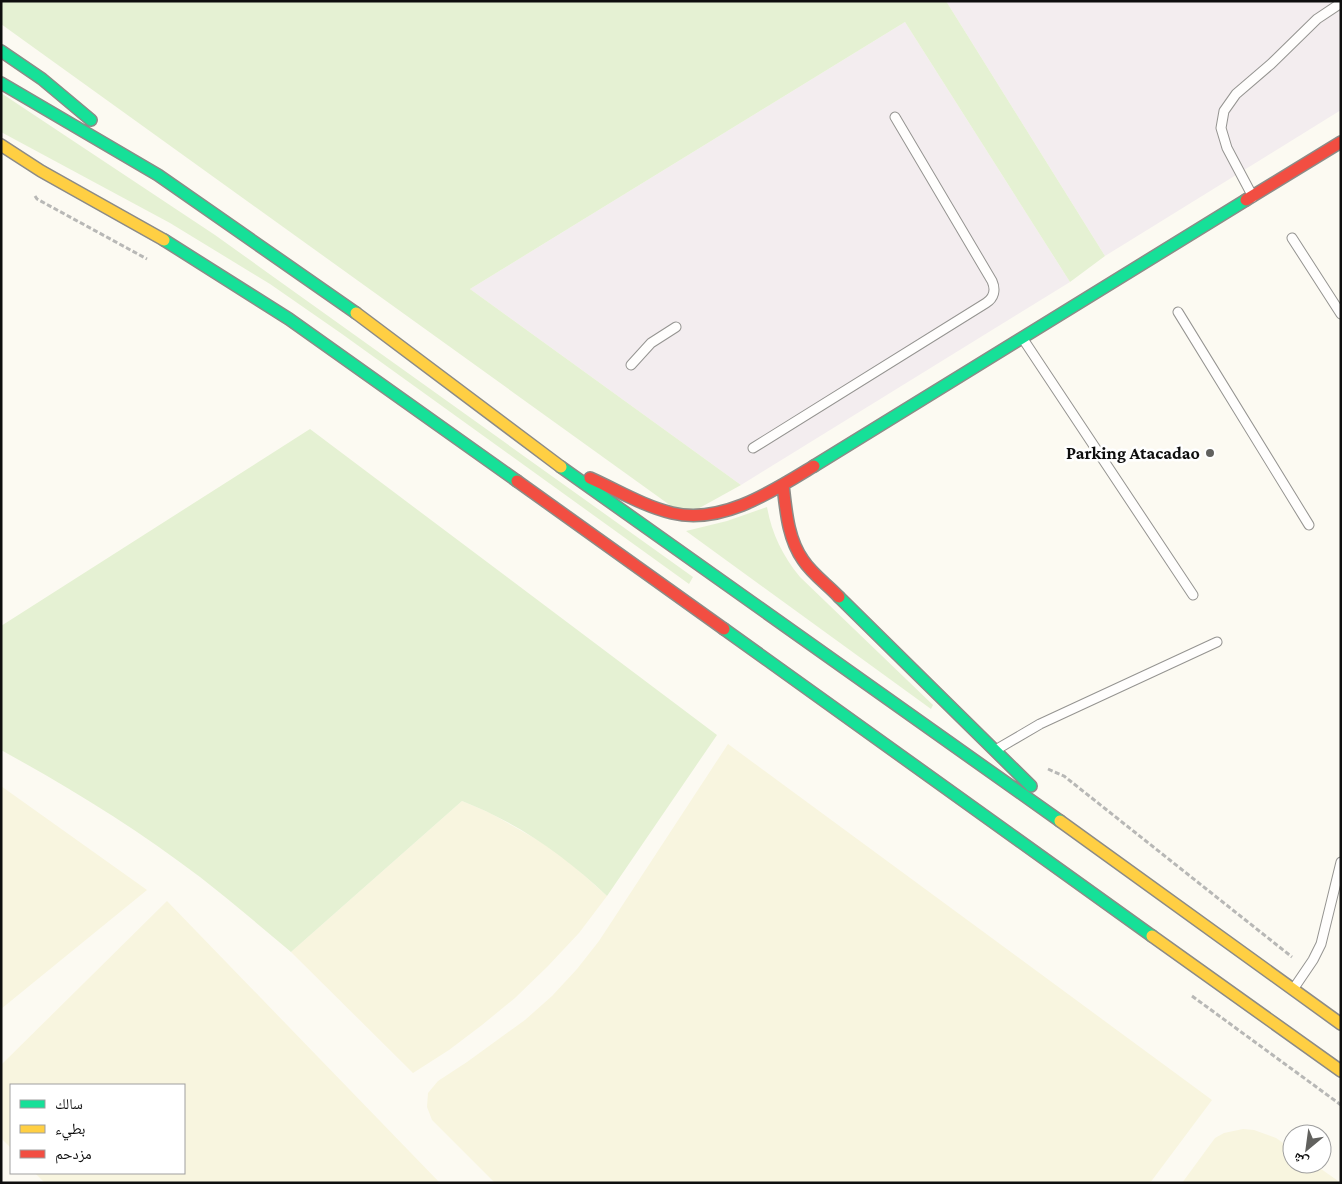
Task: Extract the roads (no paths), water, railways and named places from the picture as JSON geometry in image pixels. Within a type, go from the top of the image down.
[{"type":"main road","points":[[1,51],[42,79],[158,175]]},
{"type":"main road","points":[[1,83],[158,175],[361,316],[555,462],[1341,1024]]},
{"type":"main road","points":[[555,462],[652,506],[673,513],[695,516],[717,513],[738,506],[783,486],[1341,142]]},
{"type":"main road","points":[[1,145],[41,171],[194,257],[289,319],[1341,1071]]},
{"type":"main road","points":[[1,156],[41,171]]},
{"type":"main road","points":[[783,486],[790,535],[796,550],[804,562],[1024,778],[1054,818]]},
{"type":"lane","points":[[1253,197],[1228,148],[1221,128],[1224,111],[1236,94],[1271,64],[1317,19],[1341,4]]},
{"type":"lane","points":[[753,448],[986,303],[993,296],[995,291],[992,281],[895,117]]},
{"type":"lane","points":[[1292,238],[1341,314]]},
{"type":"lane","points":[[1178,312],[1309,525]]},
{"type":"lane","points":[[631,365],[651,343],[676,327]]},
{"type":"lane","points":[[1023,338],[1193,595]]},
{"type":"lane","points":[[996,750],[1034,727],[1216,642]]},
{"type":"lane","points":[[1293,990],[1318,951],[1325,933],[1341,862]]},
{"type":"place","name":"Parking Atacadao","points":[[1210,453]]}]
